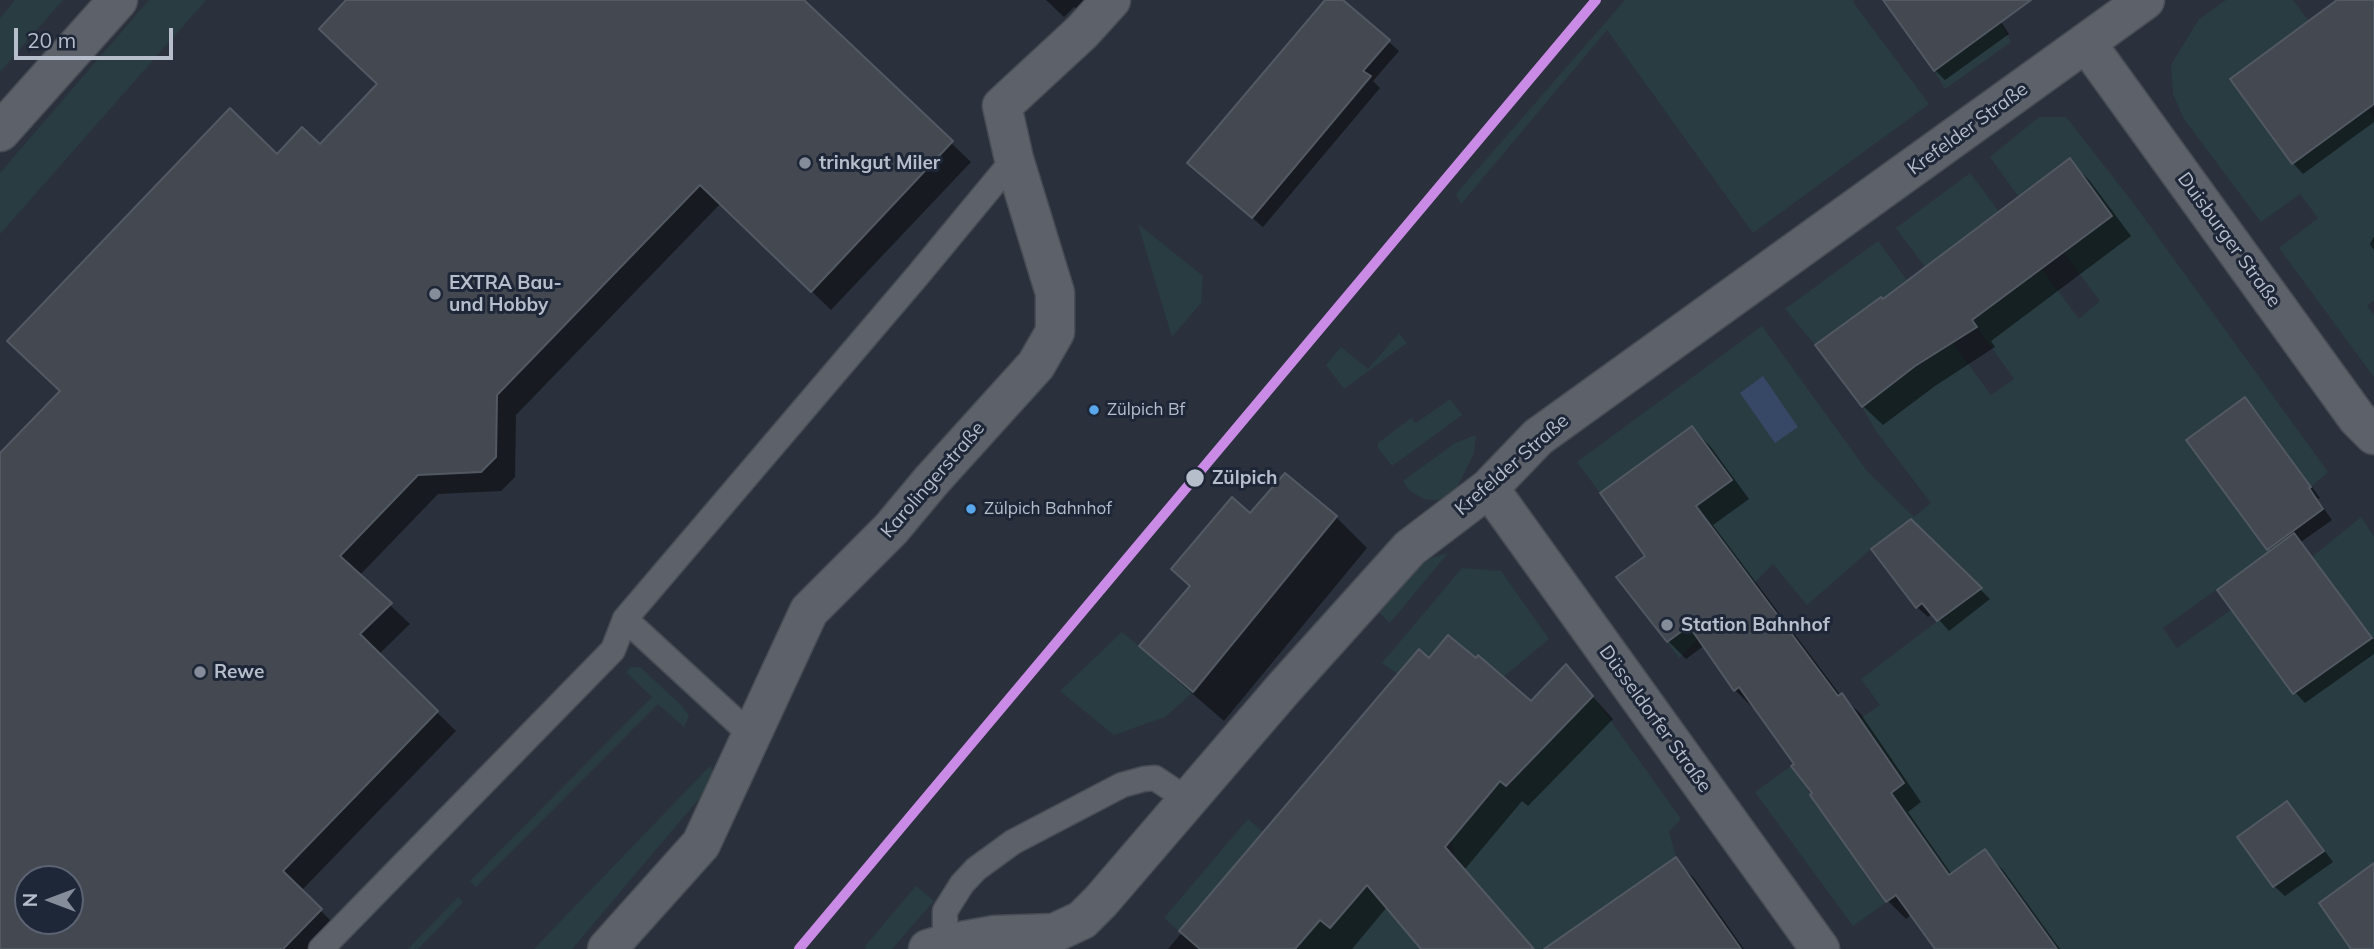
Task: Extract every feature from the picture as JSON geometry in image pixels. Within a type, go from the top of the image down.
[{"type":"street","points":[[0,132],[118,0]]},
{"type":"street","name":"Karolingerstraße","points":[[607,949],[701,844],[809,611],[891,529],[1036,365],[1055,332],[1055,293],[1014,159],[1002,106],[1082,32],[1111,0]]},
{"type":"street","name":"Krefelder Straße","points":[[936,946],[995,935],[1054,933],[1075,924],[1101,901],[1284,688],[1410,548],[1489,488],[1538,438],[2145,0]]},
{"type":"street","name":"Duisburger Straße","points":[[2087,44],[2357,418],[2374,435]]},
{"type":"street","name":"Düsseldorfer Straße","points":[[1489,488],[1821,949]]},
{"type":"lane","points":[[321,949],[613,650],[625,619],[1014,159]]},
{"type":"lane","points":[[625,619],[751,735]]},
{"type":"lane","points":[[936,946],[945,911],[962,884],[976,869],[1013,842],[1122,785],[1144,779],[1155,778],[1188,800]]},
{"type":"shaded area","points":[[15,0],[63,0],[0,72],[0,18]]},
{"type":"shaded area","points":[[149,0],[206,0],[0,234],[0,173]]},
{"type":"shaded area","points":[[1625,0],[1855,0],[1853,2],[1929,104],[1753,233],[1607,30],[1461,204],[1456,194]]},
{"type":"shaded area","points":[[2226,0],[2293,0],[2309,21],[2230,79],[2291,164],[2368,109],[2374,117],[2374,300],[2367,306],[2374,315],[2374,377],[2279,248],[2318,218],[2300,194],[2261,222],[2184,119],[2173,94],[2171,65],[2199,19]]},
{"type":"shaded area","points":[[2000,23],[2011,42],[1945,89],[1934,71]]},
{"type":"shaded area","points":[[2039,117],[2066,117],[2134,204],[2328,472],[2311,487],[2245,397],[2186,439],[2285,536],[2290,537],[2163,628],[2177,648],[2235,607],[2294,693],[2371,638],[2312,557],[2361,517],[2374,537],[2374,885],[2363,871],[2347,883],[2374,949],[2057,949],[2045,932],[1960,891],[1918,831],[1862,871],[1885,903],[1853,926],[1755,792],[1791,766],[1837,832],[1904,784],[1883,753],[1852,724],[1880,705],[1861,679],[1981,588],[1911,519],[1871,549],[1807,605],[1773,564],[1679,658],[1650,620],[1693,529],[1706,519],[1696,506],[1732,480],[1692,426],[1600,493],[1577,462],[1762,326],[1867,471],[1914,517],[1931,503],[1876,431],[1862,407],[1901,377],[1895,367],[1927,358],[1881,297],[1815,345],[1785,309],[1878,241],[1991,395],[2014,379],[1979,330],[1968,323],[2022,282],[1979,226],[1925,267],[1896,228],[1970,173],[2079,319],[2100,301],[2063,252],[2112,215],[2070,158],[2018,196],[1990,157]]},
{"type":"shaded area","points":[[1138,224],[1203,276],[1201,303],[1172,337]]},
{"type":"shaded area","points":[[1399,333],[1407,343],[1344,389],[1326,365],[1341,347],[1368,369]]},
{"type":"shaded area","points":[[1450,399],[1462,415],[1392,466],[1378,448],[1378,443],[1411,418],[1416,423]]},
{"type":"shaded area","points":[[1476,435],[1474,453],[1454,493],[1446,499],[1434,500],[1424,499],[1409,490],[1403,481],[1455,443]]},
{"type":"shaded area","points":[[1448,553],[1390,623],[1378,612],[1421,565]]},
{"type":"shaded area","points":[[1462,568],[1501,571],[1549,639],[1503,677],[1449,635],[1429,658],[1419,649],[1398,674],[1382,663]]},
{"type":"shaded area","points":[[1122,632],[1193,692],[1165,717],[1114,735],[1060,691]]},
{"type":"shaded area","points":[[631,667],[640,667],[682,706],[689,716],[684,727],[658,704],[476,887],[470,881],[652,697],[626,672]]},
{"type":"shaded area","points":[[1593,696],[1681,819],[1669,832],[1676,857],[1618,949],[1533,949],[1455,860],[1451,839],[1488,772],[1506,786]]},
{"type":"shaded area","points":[[710,766],[714,772],[714,781],[572,949],[534,949]]},
{"type":"shaded area","points":[[1248,819],[1263,832],[1179,931],[1164,918]]},
{"type":"shaded area","points":[[1363,883],[1421,949],[1295,949],[1320,920],[1331,928]]},
{"type":"shaded area","points":[[916,886],[934,901],[892,949],[865,949],[866,945]]},
{"type":"shaded area","points":[[458,897],[463,902],[436,931],[418,949],[408,949]]},
{"type":"water","points":[[1763,376],[1798,427],[1775,443],[1740,393]]},
{"type":"building","points":[[346,0],[804,0],[953,141],[811,292],[700,185],[497,395],[496,457],[481,472],[418,475],[340,556],[392,603],[360,634],[438,711],[283,871],[322,909],[283,949],[0,949],[0,453],[60,391],[7,341],[230,108],[277,154],[302,127],[320,144],[377,84],[319,29]]},
{"type":"building","points":[[1325,0],[1343,0],[1390,40],[1363,71],[1371,76],[1252,218],[1187,163]]},
{"type":"building","points":[[1883,0],[2031,0],[1934,71]]},
{"type":"building","points":[[2337,0],[2374,0],[2374,104],[2292,164],[2230,79]]},
{"type":"building","points":[[2070,158],[2112,216],[1972,320],[1977,327],[1915,366],[1862,407],[1815,345],[1881,297],[1883,299]]},
{"type":"building","points":[[2245,397],[2311,487],[2309,488],[2323,509],[2267,550],[2186,440]]},
{"type":"building","points":[[1692,426],[1732,480],[1696,506],[1838,696],[1842,693],[1904,783],[1891,793],[1949,875],[1985,849],[2057,949],[1935,949],[1896,895],[1886,902],[1810,795],[1812,793],[1791,766],[1794,764],[1739,687],[1734,691],[1689,626],[1667,642],[1616,577],[1645,556],[1600,493]]},
{"type":"building","points":[[1285,473],[1337,516],[1193,692],[1139,646],[1190,586],[1171,569],[1232,497],[1250,513]]},
{"type":"building","points":[[1911,519],[1982,588],[1937,621],[1922,603],[1916,608],[1871,549]]},
{"type":"building","points":[[2294,533],[2372,638],[2293,694],[2217,590]]},
{"type":"building","points":[[1448,635],[1476,658],[1478,655],[1531,701],[1566,664],[1593,696],[1506,786],[1500,781],[1445,847],[1534,949],[1421,949],[1367,885],[1330,928],[1320,920],[1295,949],[1200,949],[1179,931],[1419,649],[1429,658]]},
{"type":"building","points":[[2287,801],[2324,851],[2273,887],[2237,837]]},
{"type":"building","points":[[1676,857],[1741,949],[1544,949]]},
{"type":"building","points":[[2374,863],[2374,949],[2351,949],[2319,903]]},
{"type":"transit line","points":[[799,949],[1596,0]]},
{"type":"place","name":"trinkgut Miler","points":[[805,163]]},
{"type":"place","name":"EXTRA Bau- und Hobby","points":[[435,294]]},
{"type":"place","name":"Zülpich Bf","points":[[1094,410]]},
{"type":"place","name":"Zülpich","points":[[1195,478]]},
{"type":"place","name":"Zülpich Bahnhof","points":[[971,509]]},
{"type":"place","name":"Station Bahnhof","points":[[1667,625]]},
{"type":"place","name":"Rewe","points":[[200,672]]}]
